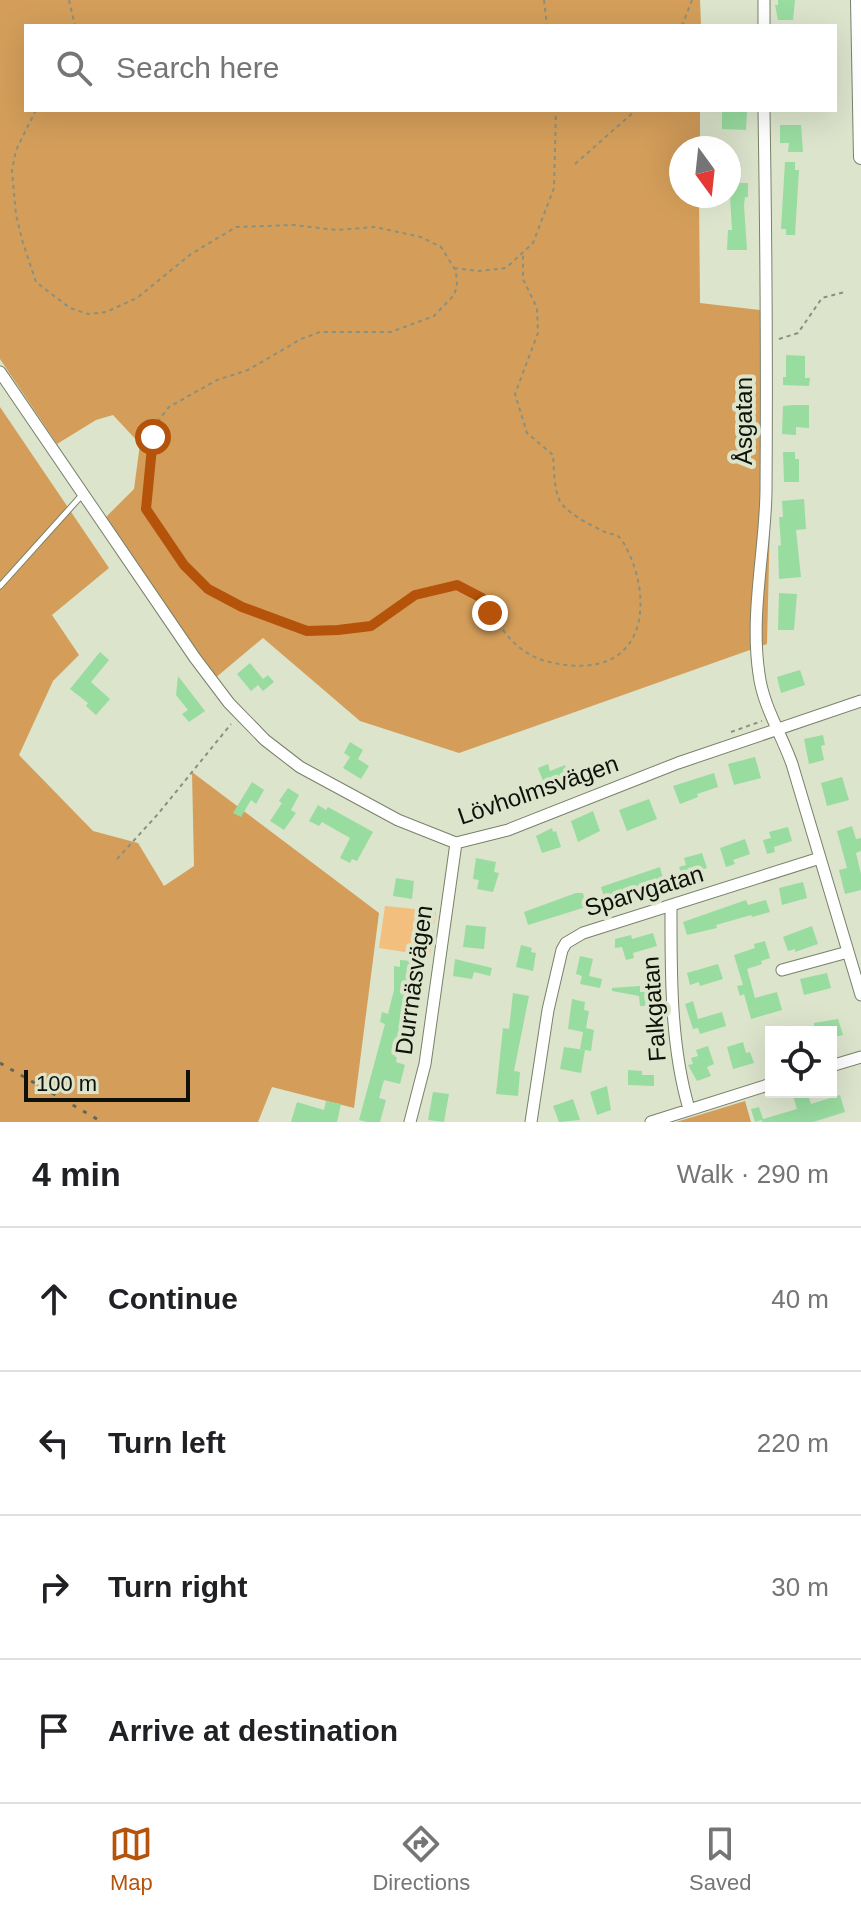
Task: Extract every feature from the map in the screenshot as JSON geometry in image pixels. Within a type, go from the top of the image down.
[{"type":"street","points":[[764,0],[764,24]]},
{"type":"street","points":[[858,0],[861,157]]},
{"type":"street","name":"Åsgatan","points":[[764,112],[766,491],[757,658],[763,694],[776,723],[820,858],[861,995]]},
{"type":"street","name":"Lövholmsvägen","points":[[0,372],[195,658],[265,740],[300,767],[398,820],[456,843],[508,830],[776,723],[861,701]]},
{"type":"street","name":"Durrnäsvägen","points":[[410,1122],[427,1051],[456,843]]},
{"type":"street","name":"Sparvgatan","points":[[531,1122],[548,1010],[566,943],[583,933],[820,858]]},
{"type":"street","name":"Falkgatan","points":[[671,906],[676,1037],[689,1109]]},
{"type":"street","points":[[782,970],[848,952]]},
{"type":"street","points":[[837,1064],[861,1057]]},
{"type":"street","points":[[651,1122],[765,1086]]},
{"type":"lane","points":[[0,586],[83,494]]},
{"type":"path","points":[[69,0],[75,24]]},
{"type":"path","points":[[544,0],[547,24]]},
{"type":"path","points":[[683,24],[692,0]]},
{"type":"path","points":[[35,112],[14,160],[16,215],[36,282],[70,308],[88,314],[106,312],[137,298],[191,254],[236,227],[293,225],[337,230],[375,227],[421,237],[441,247],[454,268],[457,286],[454,295],[444,308],[424,320],[391,332],[320,332],[301,339],[248,370],[217,380],[178,400],[158,421],[153,437],[146,509],[184,565],[208,589],[266,618],[307,631],[371,626],[415,595],[457,585],[482,598],[510,641],[543,660],[584,666],[598,664],[612,660],[634,638],[639,623],[641,588],[619,537],[573,514],[559,501],[553,455],[527,433],[523,424],[515,394],[538,333],[537,308],[523,279],[523,252]]},
{"type":"path","points":[[454,268],[492,271],[513,264],[533,243],[554,188],[556,112]]},
{"type":"path","points":[[575,164],[634,112]]},
{"type":"path","points":[[766,340],[787,338],[798,333],[819,301],[826,296],[845,292]]},
{"type":"path","points":[[117,859],[241,715]]},
{"type":"path","points":[[728,733],[776,723]]},
{"type":"shaded area","points":[[0,0],[700,0],[701,24],[24,24],[24,112],[700,112],[700,136],[669,136],[669,208],[699,208],[700,303],[769,311],[771,480],[767,644],[459,753],[360,721],[263,638],[208,684],[99,524],[134,489],[140,444],[113,415],[96,420],[57,444],[0,359]]},
{"type":"shaded area","points":[[0,407],[109,568],[52,615],[79,655],[53,681],[19,755],[93,831],[138,843],[164,886],[194,866],[192,772],[379,913],[354,1108],[272,1087],[258,1122],[0,1122]]},
{"type":"shaded area","points":[[385,906],[436,911],[430,956],[379,948]]},
{"type":"shaded area","points":[[745,1101],[751,1122],[676,1122]]},
{"type":"building","points":[[778,0],[795,0],[793,20],[778,20],[775,5],[778,5]]},
{"type":"building","points":[[722,112],[747,112],[746,130],[722,129]]},
{"type":"building","points":[[780,125],[801,125],[803,152],[788,152],[789,143],[780,143]]},
{"type":"building","points":[[785,162],[795,162],[795,170],[799,170],[795,235],[786,235],[786,229],[781,229]]},
{"type":"building","points":[[741,183],[748,183],[748,197],[745,197],[744,205],[747,250],[727,250],[728,230],[732,230],[731,208],[741,208]]},
{"type":"building","points":[[786,355],[805,356],[805,378],[810,378],[809,386],[783,385]]},
{"type":"building","points":[[809,405],[809,428],[796,427],[796,435],[782,434],[783,406]]},
{"type":"building","points":[[783,452],[795,452],[795,459],[799,459],[799,482],[784,482]]},
{"type":"building","points":[[804,499],[806,529],[796,530],[801,577],[779,579],[782,501]]},
{"type":"building","points":[[779,593],[797,594],[794,630],[778,630]]},
{"type":"building","points":[[100,652],[109,660],[91,682],[110,699],[96,715],[86,706],[88,703],[70,689]]},
{"type":"building","points":[[250,663],[263,679],[268,675],[274,682],[263,691],[258,685],[251,691],[237,674]]},
{"type":"building","points":[[800,670],[805,685],[781,693],[777,677]]},
{"type":"building","points":[[178,676],[205,711],[189,722],[182,714],[188,710],[176,695]]},
{"type":"building","points":[[823,735],[825,745],[821,746],[824,760],[809,764],[804,739]]},
{"type":"building","points":[[350,742],[363,750],[358,759],[369,766],[361,779],[343,768],[350,757],[344,753]]},
{"type":"building","points":[[755,757],[761,778],[734,785],[728,764]]},
{"type":"building","points":[[548,764],[550,771],[565,765],[570,778],[554,784],[552,778],[543,781],[538,768]]},
{"type":"building","points":[[714,773],[718,787],[680,804],[673,786]]},
{"type":"building","points":[[842,777],[849,800],[827,806],[821,783]]},
{"type":"building","points":[[252,782],[264,790],[256,804],[251,800],[241,817],[233,813]]},
{"type":"building","points":[[288,788],[299,795],[291,810],[296,813],[284,830],[270,821]]},
{"type":"building","points":[[649,799],[657,819],[627,831],[619,810]]},
{"type":"building","points":[[318,805],[326,810],[328,807],[373,832],[357,861],[352,859],[350,863],[340,858],[350,838],[322,822],[319,826],[309,821]]},
{"type":"building","points":[[593,811],[600,831],[578,842],[571,821]]},
{"type":"building","points":[[852,826],[856,839],[861,838],[861,851],[856,853],[861,890],[845,894],[839,870],[847,868],[837,831]]},
{"type":"building","points":[[788,827],[792,841],[774,847],[775,852],[767,854],[763,840],[771,838],[769,832]]},
{"type":"building","points":[[552,828],[561,847],[542,853],[536,836]]},
{"type":"building","points":[[745,839],[750,854],[733,860],[735,864],[726,867],[720,848]]},
{"type":"building","points":[[702,853],[707,868],[682,876],[679,867],[686,865],[684,858]]},
{"type":"building","points":[[476,858],[496,862],[494,872],[499,873],[493,892],[477,889],[479,880],[473,879]]},
{"type":"building","points":[[660,867],[664,882],[605,900],[601,887]]},
{"type":"building","points":[[396,878],[414,881],[412,899],[393,896]]},
{"type":"building","points":[[803,882],[807,898],[782,905],[779,888]]},
{"type":"building","points":[[583,893],[586,907],[528,925],[524,912]]},
{"type":"building","points":[[746,900],[748,905],[766,900],[770,912],[687,935],[683,922]]},
{"type":"building","points":[[466,925],[486,927],[484,949],[463,947]]},
{"type":"building","points":[[812,926],[818,944],[795,952],[795,949],[788,951],[783,937]]},
{"type":"building","points":[[653,933],[657,946],[633,953],[634,958],[626,960],[622,947],[615,948],[615,939],[631,935],[632,939]]},
{"type":"building","points":[[765,941],[770,958],[747,969],[755,998],[777,992],[782,1010],[751,1019],[744,994],[740,996],[737,986],[743,985],[734,955]]},
{"type":"building","points":[[521,945],[532,948],[531,952],[536,953],[533,971],[516,967]]},
{"type":"building","points":[[580,956],[593,959],[589,976],[602,979],[600,988],[580,984],[582,976],[576,974]]},
{"type":"building","points":[[455,959],[492,968],[490,976],[474,972],[472,979],[453,976]]},
{"type":"building","points":[[400,960],[421,962],[415,1007],[411,1006],[404,1037],[400,1036],[395,1057],[396,1062],[405,1065],[400,1084],[384,1080],[379,1098],[386,1100],[380,1122],[367,1122],[359,1120],[385,1024],[380,1022],[382,1012],[388,1014],[394,990],[394,966],[400,967]]},
{"type":"building","points":[[718,964],[723,979],[700,986],[699,982],[690,985],[687,973]]},
{"type":"building","points":[[827,973],[831,988],[804,995],[800,979]]},
{"type":"building","points":[[640,986],[640,992],[650,992],[651,1006],[640,1006],[639,996],[612,991],[612,988]]},
{"type":"building","points":[[513,993],[529,996],[514,1071],[520,1072],[518,1096],[496,1094],[503,1028],[509,1029]]},
{"type":"building","points":[[572,999],[585,1002],[584,1010],[589,1011],[586,1028],[594,1030],[591,1051],[580,1049],[583,1032],[568,1029]]},
{"type":"building","points":[[693,1001],[698,1019],[722,1012],[726,1026],[700,1034],[698,1028],[693,1029],[685,1004]]},
{"type":"building","points":[[838,1019],[843,1035],[837,1036],[837,1026],[814,1026],[814,1023]]},
{"type":"building","points":[[743,1042],[746,1053],[750,1052],[754,1063],[733,1069],[727,1047]]},
{"type":"building","points":[[708,1046],[714,1064],[707,1067],[711,1076],[697,1081],[688,1065],[693,1064],[691,1058],[698,1056],[696,1050]]},
{"type":"building","points":[[564,1047],[585,1050],[581,1073],[560,1069]]},
{"type":"building","points":[[628,1070],[654,1075],[654,1086],[628,1085]]},
{"type":"building","points":[[607,1086],[611,1110],[597,1115],[590,1092]]},
{"type":"building","points":[[433,1092],[449,1094],[444,1122],[428,1120]]},
{"type":"building","points":[[840,1095],[845,1112],[813,1122],[755,1122],[751,1109],[759,1107],[763,1119],[797,1109],[794,1098],[809,1098],[811,1104]]},
{"type":"building","points":[[573,1099],[580,1120],[559,1122],[553,1106]]},
{"type":"building","points":[[326,1101],[341,1104],[337,1122],[291,1122],[297,1102],[324,1110]]},
{"type":"railway","points":[[0,1063],[102,1122]]},
{"type":"route","points":[[153,437],[146,509],[184,565],[208,589],[242,607],[307,631],[338,630],[371,626],[415,595],[457,585],[482,598],[490,613]]}]
